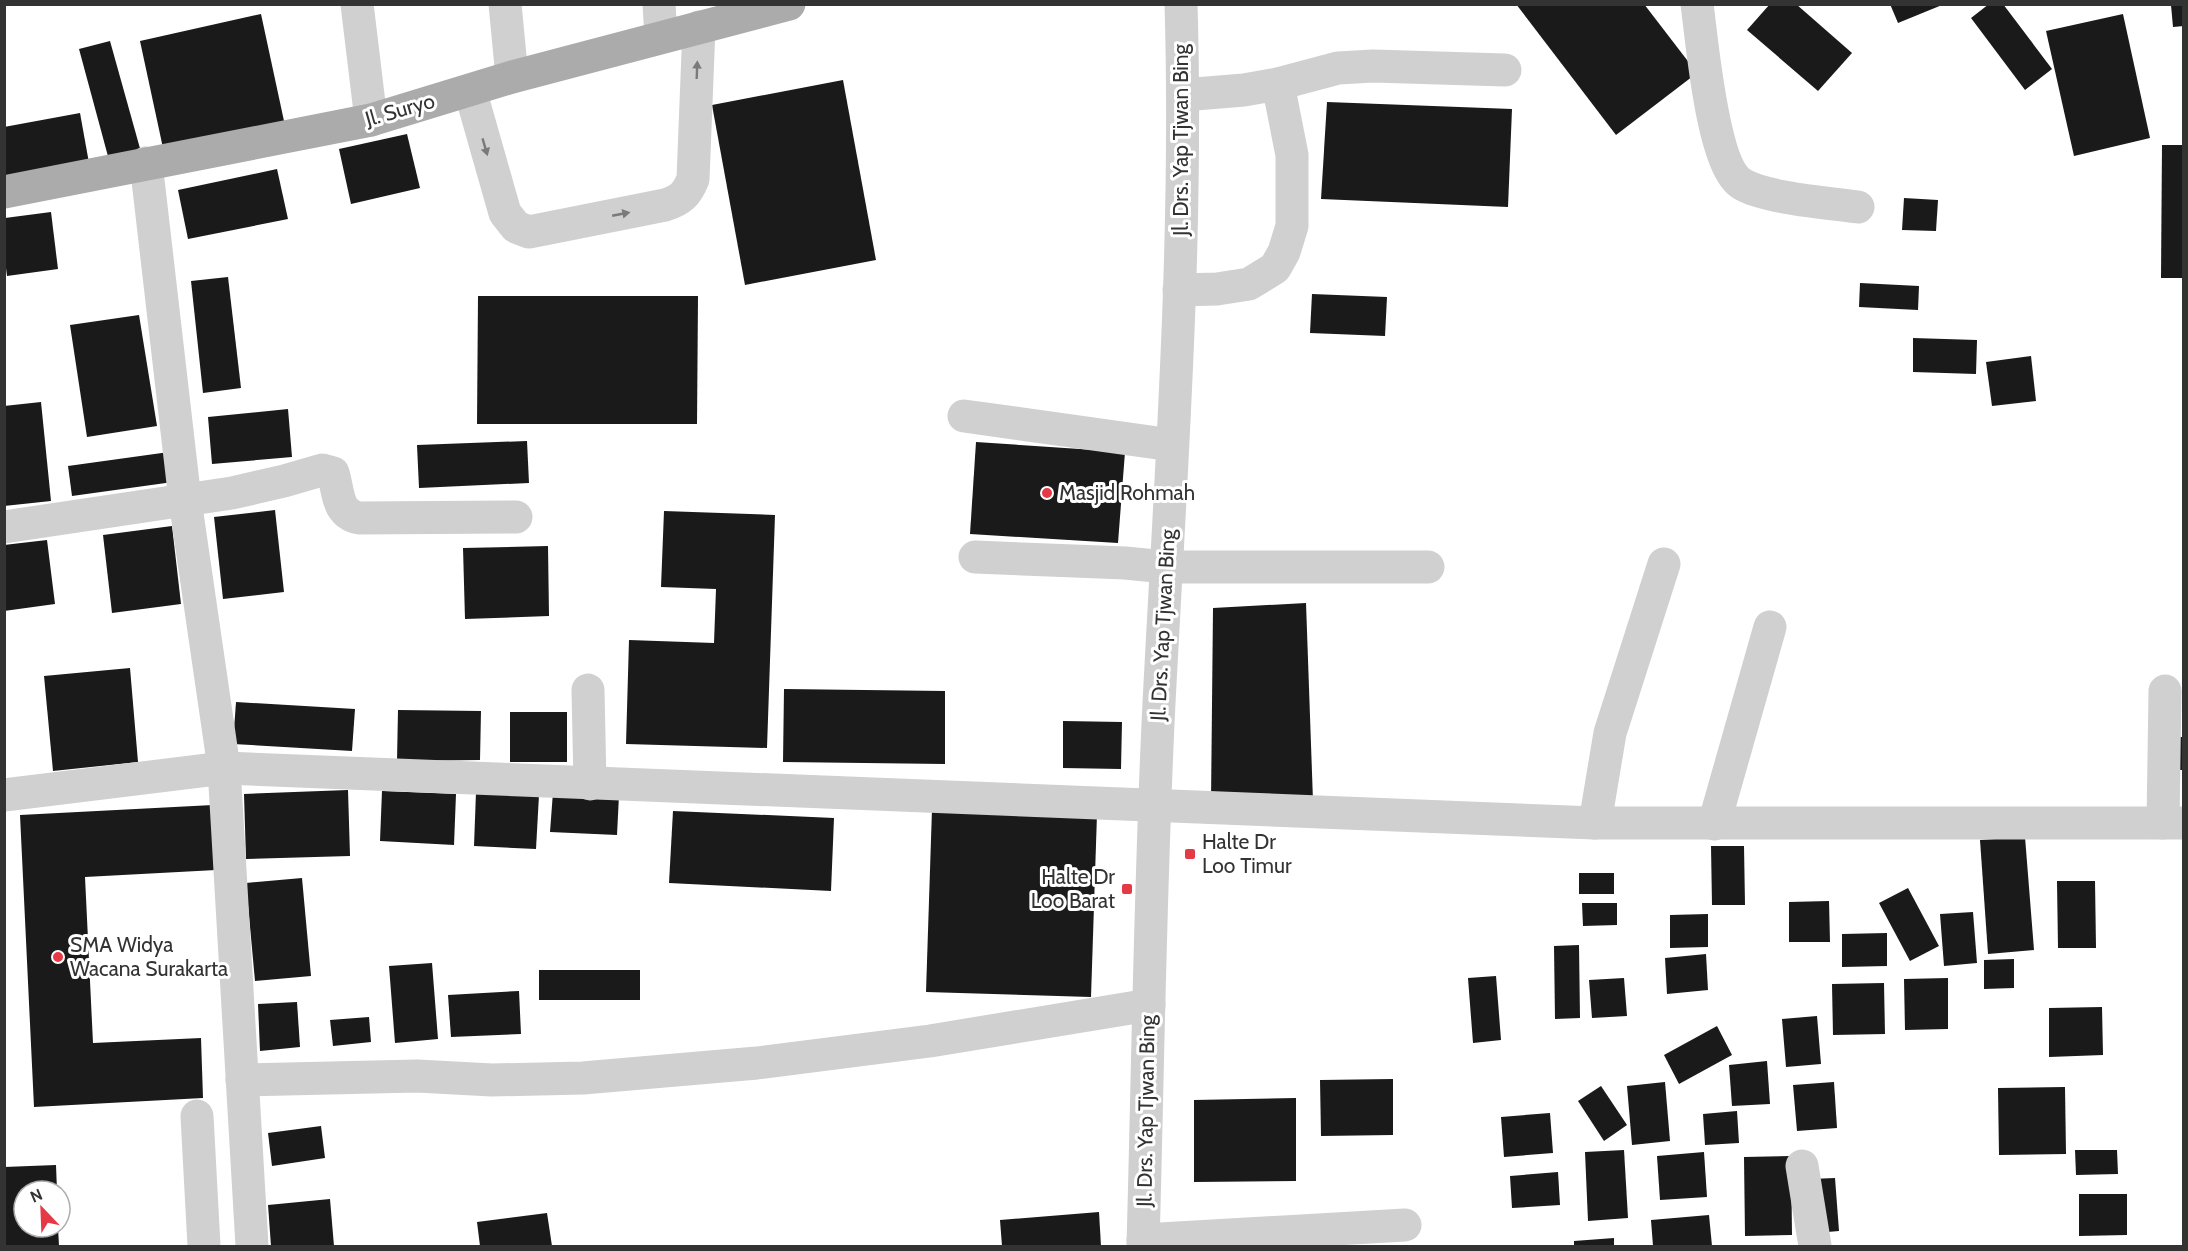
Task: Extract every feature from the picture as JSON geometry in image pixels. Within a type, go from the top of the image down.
[{"type":"main road","name":"Jl. Suryo","points":[[4,192],[371,120],[512,77],[789,4]]},
{"type":"street","points":[[357,4],[371,120]]},
{"type":"street","points":[[505,4],[512,77]]},
{"type":"street","points":[[658,4],[661,37]]},
{"type":"street","name":"Jl. Drs. Yap Tjwan Bing","points":[[1143,1243],[1154,806],[1179,290],[1184,95],[1180,4]]},
{"type":"street","points":[[1696,4],[1716,131],[1725,160],[1740,183],[1767,193],[1858,207]]},
{"type":"street","points":[[470,90],[505,213],[516,227],[529,232],[665,205],[678,201],[688,192],[693,179],[699,27]]},
{"type":"street","points":[[1184,95],[1244,90],[1278,84],[1338,68],[1373,66],[1505,70]]},
{"type":"street","points":[[1179,290],[1218,289],[1249,284],[1275,268],[1284,252],[1292,226],[1292,155],[1278,84]]},
{"type":"street","points":[[146,163],[185,500],[224,768],[252,1246]]},
{"type":"street","points":[[964,416],[1172,445]]},
{"type":"street","points":[[4,527],[258,488],[322,470],[333,473],[340,506],[351,516],[359,518],[516,517]]},
{"type":"street","points":[[975,557],[1125,563],[1166,567],[1428,567]]},
{"type":"street","points":[[1595,823],[1610,733],[1664,564]]},
{"type":"street","points":[[1714,824],[1770,627]]},
{"type":"street","points":[[588,690],[590,784]]},
{"type":"street","points":[[4,795],[224,768],[1595,823],[2173,823],[2165,691]]},
{"type":"street","points":[[242,1080],[417,1076],[492,1080],[618,1075],[757,1063],[930,1041],[1149,1005]]},
{"type":"street","points":[[197,1116],[204,1246]]},
{"type":"street","points":[[1802,1166],[1815,1246]]},
{"type":"street","points":[[1143,1243],[1405,1225]]},
{"type":"building","points":[[1516,4],[1644,4],[1697,73],[1616,135]]},
{"type":"building","points":[[1770,4],[1796,4],[1852,53],[1818,91],[1747,30]]},
{"type":"building","points":[[1890,4],[1942,4],[1942,5],[1898,23]]},
{"type":"building","points":[[1989,4],[2003,4],[2052,69],[2025,90],[1971,18]]},
{"type":"building","points":[[2171,5],[2184,5],[2184,26],[2173,27]]},
{"type":"building","points":[[261,14],[284,121],[163,148],[140,41]]},
{"type":"building","points":[[2123,14],[2150,138],[2074,156],[2046,31]]},
{"type":"building","points":[[110,41],[141,152],[109,160],[79,49]]},
{"type":"building","points":[[843,80],[876,260],[745,285],[712,105]]},
{"type":"building","points":[[1327,102],[1512,109],[1508,207],[1321,199]]},
{"type":"building","points":[[80,113],[89,163],[4,179],[4,127]]},
{"type":"building","points":[[407,134],[420,188],[351,204],[339,149]]},
{"type":"building","points":[[2162,145],[2184,145],[2184,278],[2161,278]]},
{"type":"building","points":[[277,169],[288,219],[188,239],[178,190]]},
{"type":"building","points":[[1904,198],[1938,200],[1936,231],[1902,230]]},
{"type":"building","points":[[51,212],[58,269],[7,276],[5,218]]},
{"type":"building","points":[[228,277],[241,388],[203,393],[191,281]]},
{"type":"building","points":[[1860,283],[1919,286],[1918,310],[1859,307]]},
{"type":"building","points":[[1312,294],[1387,297],[1385,336],[1310,333]]},
{"type":"building","points":[[478,296],[698,296],[697,424],[477,424]]},
{"type":"building","points":[[139,315],[157,426],[87,437],[70,325]]},
{"type":"building","points":[[1913,338],[1977,340],[1976,374],[1913,372]]},
{"type":"building","points":[[2031,356],[2036,401],[1992,406],[1986,362]]},
{"type":"building","points":[[41,402],[51,501],[4,506],[4,406]]},
{"type":"building","points":[[288,409],[292,457],[212,464],[208,417]]},
{"type":"building","points":[[527,441],[529,483],[419,488],[417,445]]},
{"type":"building","name":"Masjid Rohmah","points":[[976,442],[1125,452],[1118,543],[970,534]]},
{"type":"building","points":[[169,452],[173,482],[72,496],[68,466]]},
{"type":"building","points":[[275,510],[284,592],[223,599],[214,517]]},
{"type":"building","points":[[664,511],[775,515],[767,748],[626,744],[629,640],[714,643],[716,589],[661,587]]},
{"type":"building","points":[[172,526],[181,604],[112,613],[103,535]]},
{"type":"building","points":[[47,540],[55,604],[4,611],[4,545]]},
{"type":"building","points":[[548,546],[549,616],[465,619],[463,548]]},
{"type":"building","points":[[1306,603],[1313,801],[1211,802],[1213,608]]},
{"type":"building","points":[[130,668],[138,762],[53,771],[44,676]]},
{"type":"building","points":[[784,689],[945,691],[945,764],[783,762]]},
{"type":"building","points":[[236,702],[355,709],[352,751],[233,744]]},
{"type":"building","points":[[398,710],[481,711],[480,760],[397,761]]},
{"type":"building","points":[[510,712],[567,712],[567,762],[510,762]]},
{"type":"building","points":[[1063,721],[1122,722],[1121,769],[1063,768]]},
{"type":"building","points":[[2178,737],[2184,737],[2184,770],[2176,770]]},
{"type":"building","points":[[348,790],[350,856],[246,859],[244,794]]},
{"type":"building","points":[[382,791],[456,794],[454,845],[380,841]]},
{"type":"building","points":[[476,792],[539,795],[536,849],[474,846]]},
{"type":"building","points":[[553,792],[619,795],[617,835],[550,832]]},
{"type":"building","name":"SMA Widya Wacana Surakarta","points":[[213,805],[216,870],[85,877],[93,1043],[201,1038],[203,1098],[34,1107],[20,815]]},
{"type":"building","points":[[932,809],[1097,814],[1091,997],[926,992]]},
{"type":"building","points":[[673,811],[834,818],[831,891],[669,883]]},
{"type":"building","points":[[2025,837],[2034,950],[1988,954],[1980,840]]},
{"type":"building","points":[[1711,846],[1744,846],[1745,905],[1712,905]]},
{"type":"building","points":[[1579,873],[1614,873],[1614,894],[1579,894]]},
{"type":"building","points":[[302,878],[311,976],[255,981],[246,883]]},
{"type":"building","points":[[2057,881],[2095,881],[2096,948],[2058,948]]},
{"type":"building","points":[[1908,888],[1939,946],[1910,961],[1879,903]]},
{"type":"building","points":[[1829,901],[1830,942],[1789,942],[1789,902]]},
{"type":"building","points":[[1582,903],[1617,903],[1617,925],[1583,926]]},
{"type":"building","points":[[1973,912],[1977,963],[1944,966],[1940,914]]},
{"type":"building","points":[[1708,914],[1708,947],[1670,948],[1670,915]]},
{"type":"building","points":[[1887,933],[1887,966],[1842,967],[1842,934]]},
{"type":"building","points":[[1579,945],[1580,1018],[1555,1019],[1554,946]]},
{"type":"building","points":[[1706,954],[1708,990],[1667,994],[1665,958]]},
{"type":"building","points":[[2014,959],[2014,988],[1984,989],[1984,960]]},
{"type":"building","points":[[432,963],[438,1039],[395,1043],[389,966]]},
{"type":"building","points":[[539,970],[640,970],[640,1000],[539,1000]]},
{"type":"building","points":[[1496,976],[1501,1040],[1473,1043],[1468,978]]},
{"type":"building","points":[[1624,978],[1627,1016],[1592,1018],[1589,980]]},
{"type":"building","points":[[1948,978],[1948,1029],[1905,1030],[1904,979]]},
{"type":"building","points":[[1884,983],[1885,1034],[1833,1035],[1832,984]]},
{"type":"building","points":[[519,991],[521,1034],[451,1037],[448,995]]},
{"type":"building","points":[[297,1002],[300,1047],[260,1051],[258,1004]]},
{"type":"building","points":[[2102,1007],[2103,1055],[2049,1057],[2049,1008]]},
{"type":"building","points":[[1817,1016],[1821,1064],[1786,1067],[1782,1019]]},
{"type":"building","points":[[369,1017],[371,1042],[333,1046],[330,1020]]},
{"type":"building","points":[[1717,1026],[1732,1055],[1679,1084],[1664,1055]]},
{"type":"building","points":[[1767,1061],[1770,1104],[1732,1106],[1729,1065]]},
{"type":"building","points":[[1393,1079],[1393,1135],[1321,1136],[1320,1080]]},
{"type":"building","points":[[1665,1082],[1670,1141],[1632,1145],[1627,1086]]},
{"type":"building","points":[[1834,1082],[1837,1128],[1797,1131],[1793,1085]]},
{"type":"building","points":[[1601,1086],[1627,1125],[1604,1141],[1578,1101]]},
{"type":"building","points":[[2065,1087],[2066,1154],[1999,1155],[1998,1088]]},
{"type":"building","points":[[1296,1098],[1296,1181],[1194,1182],[1194,1100]]},
{"type":"building","points":[[1737,1111],[1739,1143],[1705,1145],[1703,1114]]},
{"type":"building","points":[[1550,1113],[1553,1153],[1504,1157],[1501,1117]]},
{"type":"building","points":[[321,1126],[325,1158],[272,1166],[268,1133]]},
{"type":"building","points":[[1624,1150],[1628,1218],[1588,1221],[1585,1152]]},
{"type":"building","points":[[2075,1150],[2117,1150],[2118,1174],[2076,1175]]},
{"type":"building","points":[[1704,1152],[1707,1197],[1660,1200],[1657,1156]]},
{"type":"building","points":[[1791,1156],[1792,1235],[1745,1236],[1744,1157]]},
{"type":"building","points":[[56,1165],[57,1179],[12,1179],[12,1239],[59,1239],[59,1246],[4,1246],[4,1167]]},
{"type":"building","points":[[1558,1172],[1560,1205],[1512,1208],[1510,1176]]},
{"type":"building","points":[[1835,1178],[1839,1231],[1816,1233],[1811,1179]]},
{"type":"building","points":[[2079,1194],[2127,1194],[2127,1235],[2079,1236]]},
{"type":"building","points":[[330,1199],[334,1246],[271,1246],[268,1205]]},
{"type":"building","points":[[1099,1212],[1101,1246],[1002,1246],[1000,1220]]},
{"type":"building","points":[[547,1213],[552,1246],[480,1246],[477,1222]]},
{"type":"building","points":[[1709,1215],[1712,1246],[1653,1246],[1651,1220]]},
{"type":"building","points":[[1614,1238],[1614,1246],[1574,1246],[1574,1241]]},
{"type":"place","name":"Masjid Rohmah","points":[[1047,493]]},
{"type":"place","name":"Halte Dr Loo Timur","points":[[1190,854]]},
{"type":"place","name":"Halte Dr Loo Barat","points":[[1127,889]]},
{"type":"place","name":"SMA Widya Wacana Surakarta","points":[[58,957]]}]
